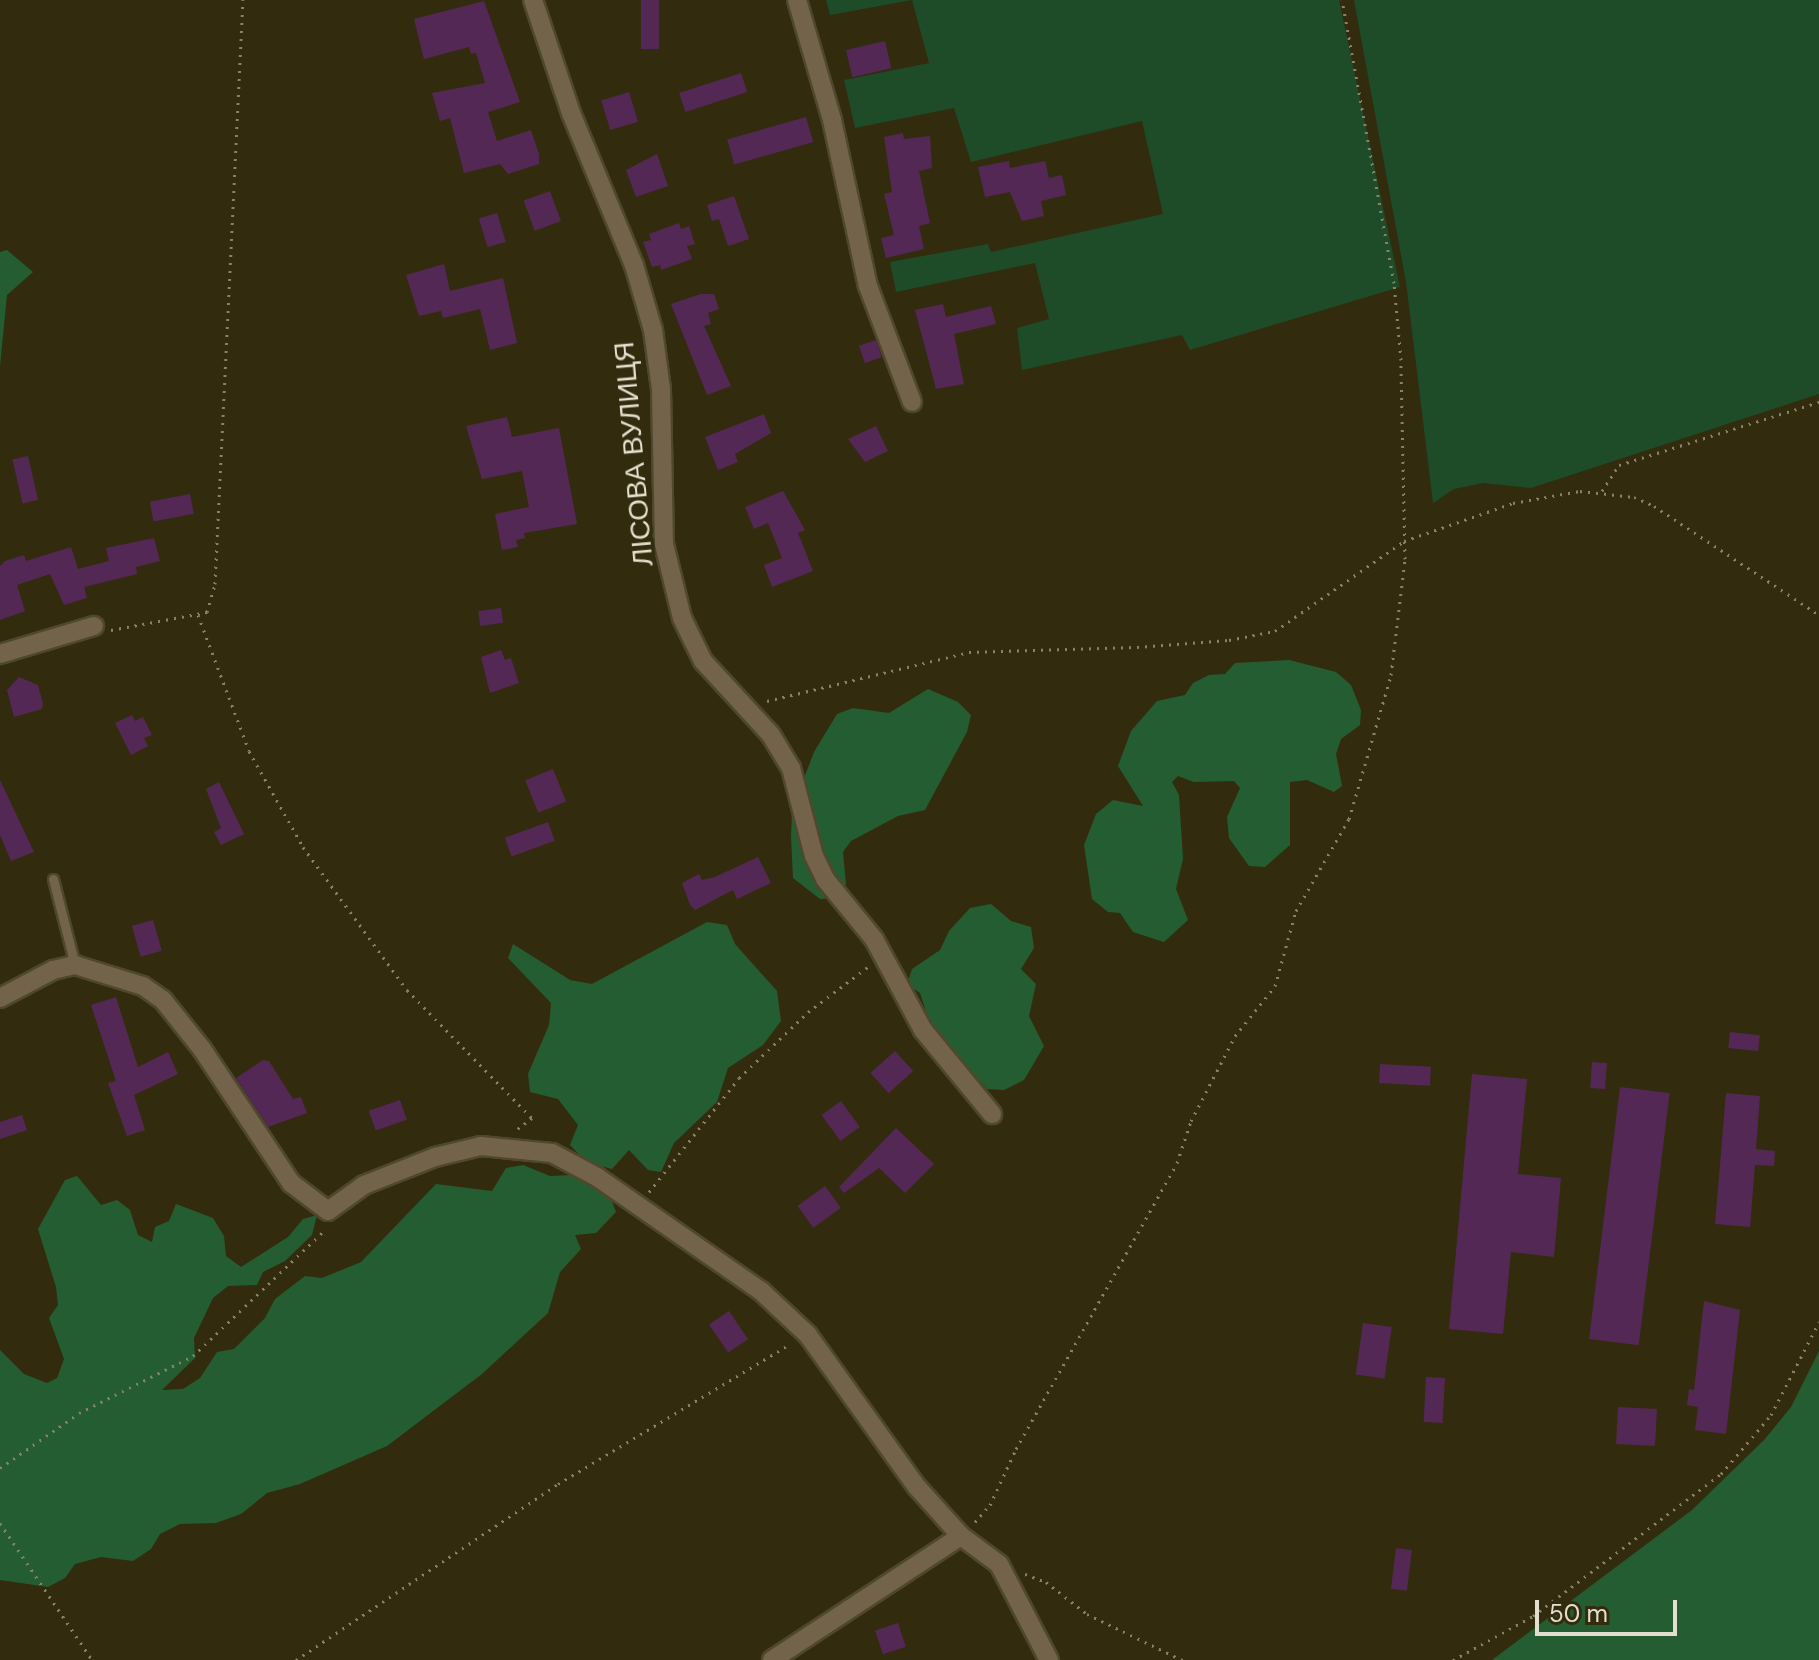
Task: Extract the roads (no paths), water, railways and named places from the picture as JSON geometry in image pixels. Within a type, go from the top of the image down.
[{"type":"street","name":"ЛІСОВА ВУЛИЦЯ","points":[[533,0],[571,113],[634,265],[653,330],[661,389],[664,544],[682,618],[703,661],[771,735],[791,768],[814,856],[825,879],[883,955],[923,1030],[992,1114]]},
{"type":"street","points":[[797,0],[832,120],[868,286],[912,402]]},
{"type":"street","points":[[0,654],[94,626]]},
{"type":"street","points":[[0,998],[53,970],[75,965],[143,986],[163,1000],[202,1049],[291,1183],[328,1211],[364,1185],[435,1157],[493,1147],[552,1153],[639,1204],[761,1291],[808,1335],[917,1487],[961,1536],[999,1564],[1049,1660]]},
{"type":"street","points":[[772,1660],[961,1536]]},
{"type":"lane","points":[[53,879],[75,965]]}]
